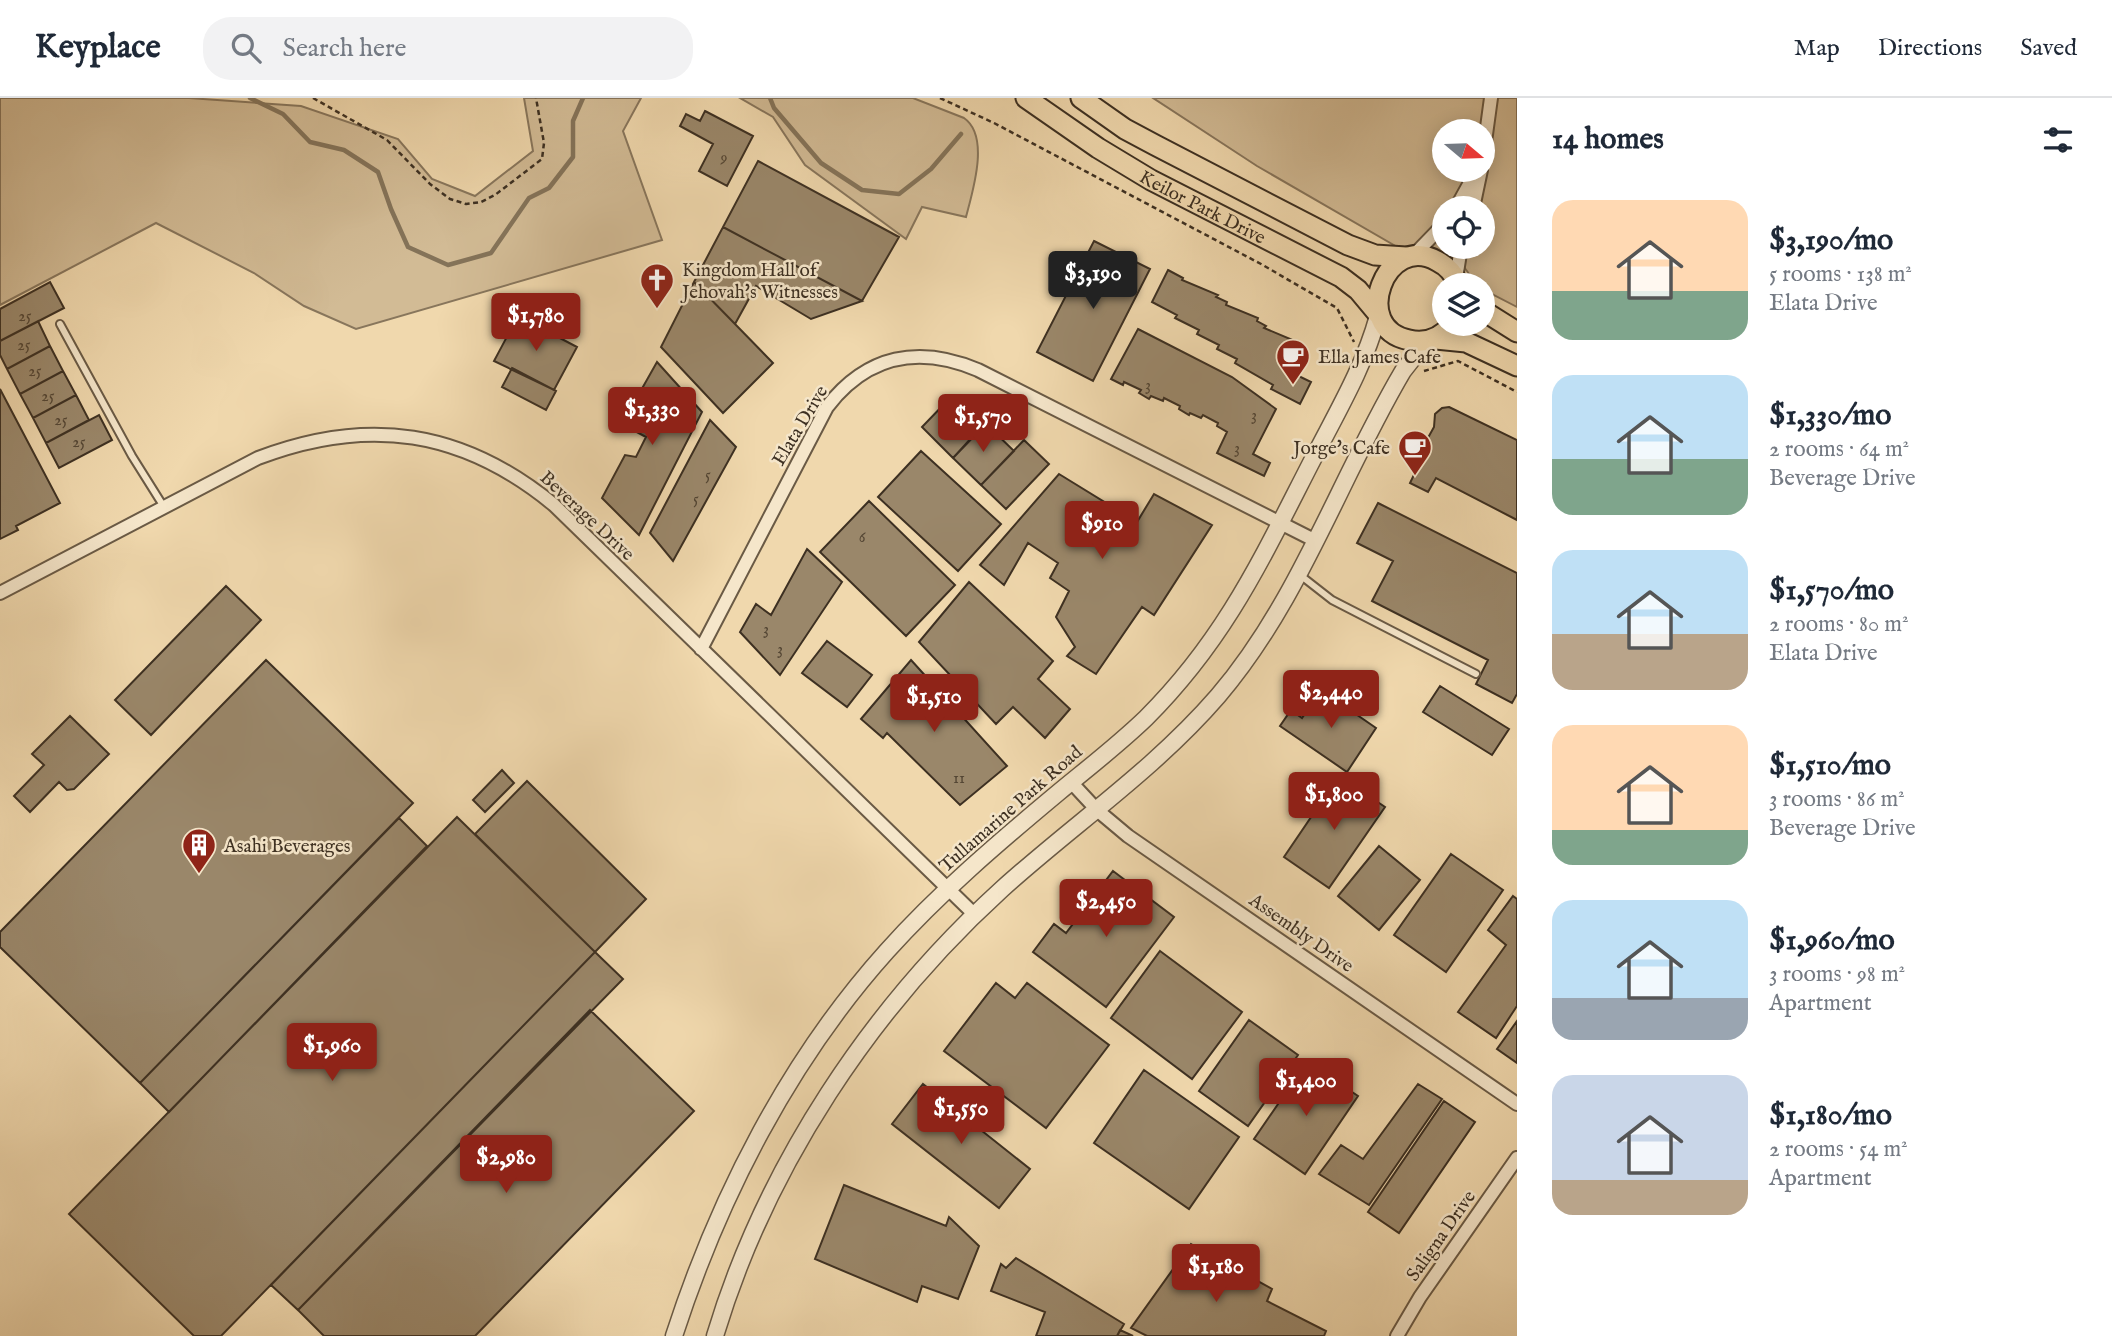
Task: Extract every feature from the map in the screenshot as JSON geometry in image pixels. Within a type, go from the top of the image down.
[{"type":"main road","name":"Keilor Park Drive","points":[[1027,98],[1098,148],[1151,180],[1341,277],[1358,290],[1390,331],[1404,339],[1435,339]]},
{"type":"main road","name":"Keilor Park Drive","points":[[1081,98],[1125,129],[1348,245],[1375,256],[1437,261],[1449,273]]},
{"type":"main road","points":[[1378,315],[1378,296],[1384,279],[1396,263],[1409,257]]},
{"type":"main road","points":[[1495,318],[1517,332]]},
{"type":"main road","points":[[1435,339],[1438,336]]},
{"type":"main road","points":[[1435,339],[1466,342],[1517,366]]},
{"type":"street","points":[[1488,119],[1491,98]]},
{"type":"street","points":[[1409,257],[1432,235]]},
{"type":"street","name":"Tullamarine Park Road","points":[[674,1336],[698,1267],[731,1191],[793,1079],[860,983],[887,951],[948,889],[1135,728],[1189,672],[1231,615],[1281,524],[1366,356],[1378,315]]},
{"type":"street","points":[[715,1336],[738,1271],[768,1202],[815,1117],[859,1049],[919,973],[975,915],[1044,852],[1171,745],[1219,694],[1257,644],[1299,574],[1402,371],[1435,339]]},
{"type":"street","name":"Elata Drive","points":[[701,649],[828,407],[844,388],[863,373],[904,358],[948,358],[978,370],[1316,541]]},
{"type":"street","name":"Beverage Drive","points":[[0,593],[258,458],[298,444],[351,435],[408,437],[431,441],[492,463],[536,490],[975,915]]},
{"type":"street","name":"Assembly Drive","points":[[1071,782],[1097,810],[1128,836],[1517,1104]]},
{"type":"street","name":"Saligna Drive","points":[[1397,1336],[1420,1297],[1517,1158]]},
{"type":"lane","points":[[60,324],[132,456],[164,507]]},
{"type":"lane","points":[[1299,574],[1332,600],[1476,674]]},
{"type":"path","points":[[313,98],[387,140],[430,184],[450,199],[466,204],[481,202],[495,195],[542,159],[544,143],[536,98]]},
{"type":"path","points":[[940,98],[994,123],[1261,264],[1337,308],[1356,351],[1366,356]]},
{"type":"path","points":[[1402,371],[1412,375],[1458,361],[1517,392]]},
{"type":"shaded area","points":[[0,98],[189,98],[301,106],[398,139],[432,179],[475,196],[533,151],[524,98],[641,98],[623,131],[662,240],[356,329],[304,306],[254,273],[156,223],[0,305]]},
{"type":"shaded area","points":[[740,98],[913,98],[964,118],[972,126],[978,150],[975,179],[966,217],[922,207],[906,239],[805,165],[773,117]]},
{"type":"shaded area","points":[[1153,98],[1517,98],[1517,307],[1495,296],[1495,273],[1468,273],[1455,259],[1495,259],[1495,196],[1432,196],[1432,249],[1399,248],[1257,166]]},
{"type":"building","points":[[705,111],[753,136],[727,186],[699,171],[713,144],[680,126],[686,114],[700,121]]},
{"type":"building","points":[[758,161],[899,237],[862,301],[723,227]]},
{"type":"building","points":[[723,227],[862,301],[811,319],[756,286],[735,324],[694,282]]},
{"type":"building","points":[[1094,241],[1150,269],[1093,381],[1037,352]]},
{"type":"building","points":[[1168,270],[1183,278],[1182,280],[1218,295],[1216,297],[1227,302],[1226,305],[1258,318],[1257,321],[1266,326],[1264,328],[1295,341],[1282,368],[1311,382],[1300,404],[1271,389],[1273,385],[1235,363],[1237,359],[1217,349],[1219,345],[1197,334],[1199,330],[1152,302]]},
{"type":"building","points":[[50,282],[64,308],[0,341],[0,309]]},
{"type":"building","points":[[694,282],[773,363],[723,413],[661,347]]},
{"type":"building","points":[[518,316],[577,347],[554,390],[494,361]]},
{"type":"building","points":[[38,321],[50,346],[7,369],[0,355],[0,341]]},
{"type":"building","points":[[1138,329],[1232,377],[1276,409],[1253,454],[1270,463],[1264,476],[1217,453],[1227,432],[1217,426],[1218,423],[1203,415],[1201,418],[1190,413],[1189,415],[1179,409],[1180,406],[1164,398],[1163,401],[1151,396],[1149,399],[1139,393],[1141,390],[1111,379]]},
{"type":"building","points":[[50,346],[63,371],[20,394],[7,369]]},
{"type":"building","points":[[657,362],[702,412],[639,535],[602,498],[625,455],[636,457],[646,437],[622,424]]},
{"type":"building","points":[[512,368],[556,391],[546,410],[502,387]]},
{"type":"building","points":[[63,371],[76,395],[33,418],[20,394]]},
{"type":"building","points":[[0,389],[60,503],[16,526],[18,530],[0,539]]},
{"type":"building","points":[[76,395],[89,420],[46,443],[33,418]]},
{"type":"building","points":[[950,398],[981,429],[953,458],[922,427]]},
{"type":"building","points":[[1449,407],[1517,440],[1517,520],[1436,478],[1428,492],[1410,483],[1423,456],[1419,454],[1434,427],[1435,414],[1442,408]]},
{"type":"building","points":[[99,415],[112,440],[59,468],[46,443]]},
{"type":"building","points":[[710,420],[736,447],[673,561],[650,533]]},
{"type":"building","points":[[985,423],[1014,451],[981,485],[953,458]]},
{"type":"building","points":[[1024,440],[1049,464],[1006,509],[981,485]]},
{"type":"building","points":[[921,451],[1001,524],[958,571],[878,497]]},
{"type":"building","points":[[1059,474],[1137,522],[1154,494],[1212,525],[1154,615],[1142,607],[1096,674],[1067,656],[1075,647],[1056,617],[1069,591],[1050,578],[1058,563],[1028,543],[1004,585],[980,565]]},
{"type":"building","points":[[869,501],[955,585],[906,636],[820,552]]},
{"type":"building","points":[[1378,503],[1517,573],[1517,694],[1512,703],[1476,684],[1488,660],[1372,601],[1393,561],[1357,543]]},
{"type":"building","points":[[807,549],[842,582],[780,675],[740,632],[756,604],[771,615]]},
{"type":"building","points":[[969,582],[1053,661],[1038,679],[1070,709],[1045,738],[1013,707],[996,724],[919,642]]},
{"type":"building","points":[[226,586],[261,620],[151,735],[115,700]]},
{"type":"building","points":[[827,641],[872,675],[847,707],[802,673]]},
{"type":"building","name":"Asahi Beverages","points":[[266,660],[413,803],[140,1083],[0,947],[0,932]]},
{"type":"building","points":[[911,660],[1007,766],[960,805],[887,733],[883,738],[861,719]]},
{"type":"building","points":[[1440,686],[1509,729],[1492,755],[1423,712]]},
{"type":"building","points":[[1321,690],[1376,728],[1347,772],[1280,726],[1291,710],[1302,718]]},
{"type":"building","points":[[70,716],[109,754],[74,789],[67,790],[59,782],[30,812],[14,796],[44,765],[32,754]]},
{"type":"building","points":[[502,770],[514,783],[485,812],[473,800]]},
{"type":"building","points":[[1339,776],[1385,807],[1329,888],[1284,857]]},
{"type":"building","points":[[527,781],[646,899],[595,952],[475,834]]},
{"type":"building","points":[[457,817],[595,952],[221,1336],[194,1336],[69,1214]]},
{"type":"building","points":[[399,818],[427,846],[169,1112],[140,1083]]},
{"type":"building","points":[[1379,846],[1420,880],[1379,930],[1338,896]]},
{"type":"building","points":[[1451,854],[1503,890],[1446,972],[1394,935]]},
{"type":"building","points":[[1113,871],[1174,917],[1106,1007],[1033,952],[1054,924],[1066,933]]},
{"type":"building","points":[[1513,896],[1517,899],[1517,1006],[1496,1038],[1458,1012],[1506,945],[1488,930]]},
{"type":"building","points":[[1160,951],[1242,1012],[1192,1079],[1111,1018]]},
{"type":"building","points":[[595,952],[623,979],[298,1310],[271,1285]]},
{"type":"building","points":[[996,983],[1015,998],[1027,983],[1109,1045],[1046,1128],[944,1051]]},
{"type":"building","points":[[590,1010],[694,1111],[475,1336],[324,1336],[298,1310]]},
{"type":"building","points":[[1249,1020],[1298,1055],[1248,1126],[1199,1091]]},
{"type":"building","points":[[1517,1021],[1517,1063],[1497,1049]]},
{"type":"building","points":[[1307,1062],[1358,1096],[1305,1174],[1254,1139]]},
{"type":"building","points":[[1144,1070],[1239,1137],[1189,1209],[1094,1143]]},
{"type":"building","points":[[923,1084],[1030,1169],[999,1208],[892,1124]]},
{"type":"building","points":[[1418,1084],[1442,1099],[1369,1205],[1319,1174],[1341,1145],[1363,1159]]},
{"type":"building","points":[[1444,1101],[1475,1122],[1399,1233],[1368,1212]]},
{"type":"building","points":[[844,1185],[946,1226],[949,1217],[979,1246],[958,1299],[922,1286],[917,1302],[815,1259]]},
{"type":"building","points":[[1191,1244],[1272,1289],[1267,1301],[1326,1331],[1324,1336],[1147,1336],[1131,1328]]},
{"type":"building","points":[[1016,1258],[1124,1324],[1117,1336],[1036,1336],[1045,1312],[991,1291],[1001,1264],[1006,1268]]},
{"type":"building","points":[[1120,1330],[1133,1336],[1117,1336]]},
{"type":"waterway","points":[[250,98],[283,114],[310,142],[344,150],[378,172],[408,247],[448,265],[491,253],[529,198],[549,188],[573,157],[573,121],[583,98]]},
{"type":"waterway","points":[[770,98],[774,108],[821,163],[862,190],[899,194],[931,169],[961,134]]},
{"type":"place","name":"Kingdom Hall of Jehovah's Witnesses","points":[[657,310]]},
{"type":"place","name":"Ella James Cafe","points":[[1293,386]]},
{"type":"place","name":"Jorge's Cafe","points":[[1415,477]]},
{"type":"place","name":"Asahi Beverages","points":[[199,875]]}]
